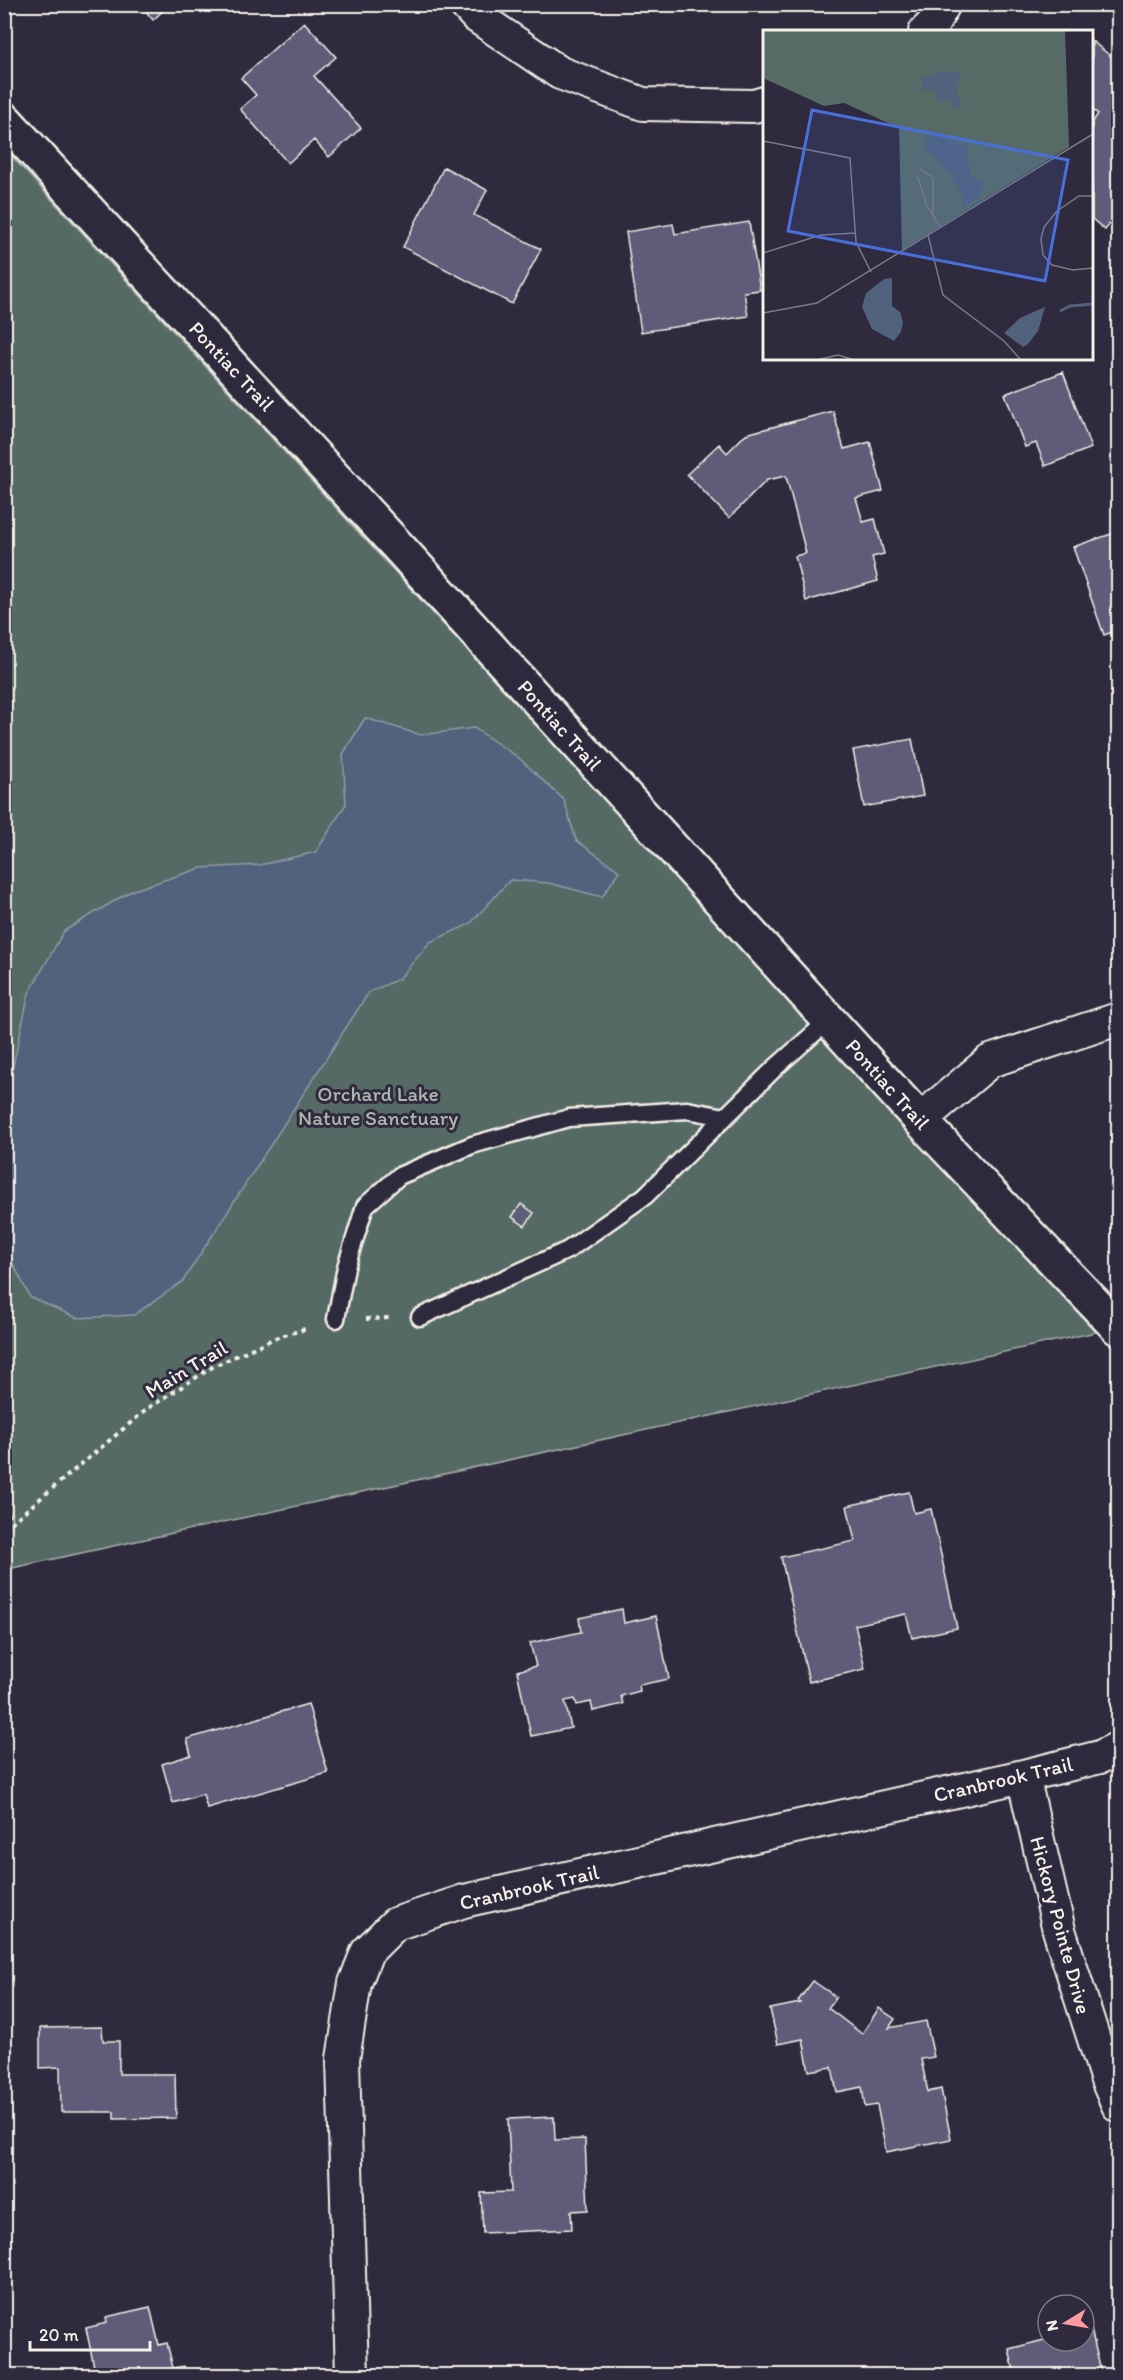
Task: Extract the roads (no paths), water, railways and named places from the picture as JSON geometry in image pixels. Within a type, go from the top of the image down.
[{"type":"main road","name":"Pontiac Trail","points":[[4,119],[411,561],[920,1120],[1119,1328]]},
{"type":"street","points":[[465,4],[476,16],[560,73],[642,104],[754,106],[763,104]]},
{"type":"street","points":[[927,30],[944,4]]},
{"type":"street","points":[[920,1120],[990,1061],[1119,1019]]},
{"type":"street","name":"Cranbrook Trail","points":[[352,2376],[343,2059],[355,1983],[367,1952],[395,1924],[464,1901],[1023,1776],[1100,1757],[1119,1748]]},
{"type":"street","name":"Hickory Pointe Drive","points":[[1023,1776],[1059,1930],[1107,2080],[1119,2105]]},
{"type":"lane","points":[[420,1317],[568,1250],[645,1196],[829,1020]]},
{"type":"lane","points":[[336,1319],[346,1267],[365,1206],[399,1176],[472,1145],[568,1118],[687,1110],[725,1117]]},
{"type":"water","points":[[365,718],[421,735],[474,728],[519,758],[564,800],[576,840],[619,871],[602,897],[549,883],[510,880],[470,924],[430,942],[399,979],[369,992],[183,1281],[134,1315],[77,1318],[30,1297],[5,1248],[5,1102],[29,993],[64,931],[131,891],[201,868],[260,865],[316,852],[346,804],[343,754]]},
{"type":"park label","name":"Orchard Lake Nature Sanctuary","points":[[378,1105]]}]
